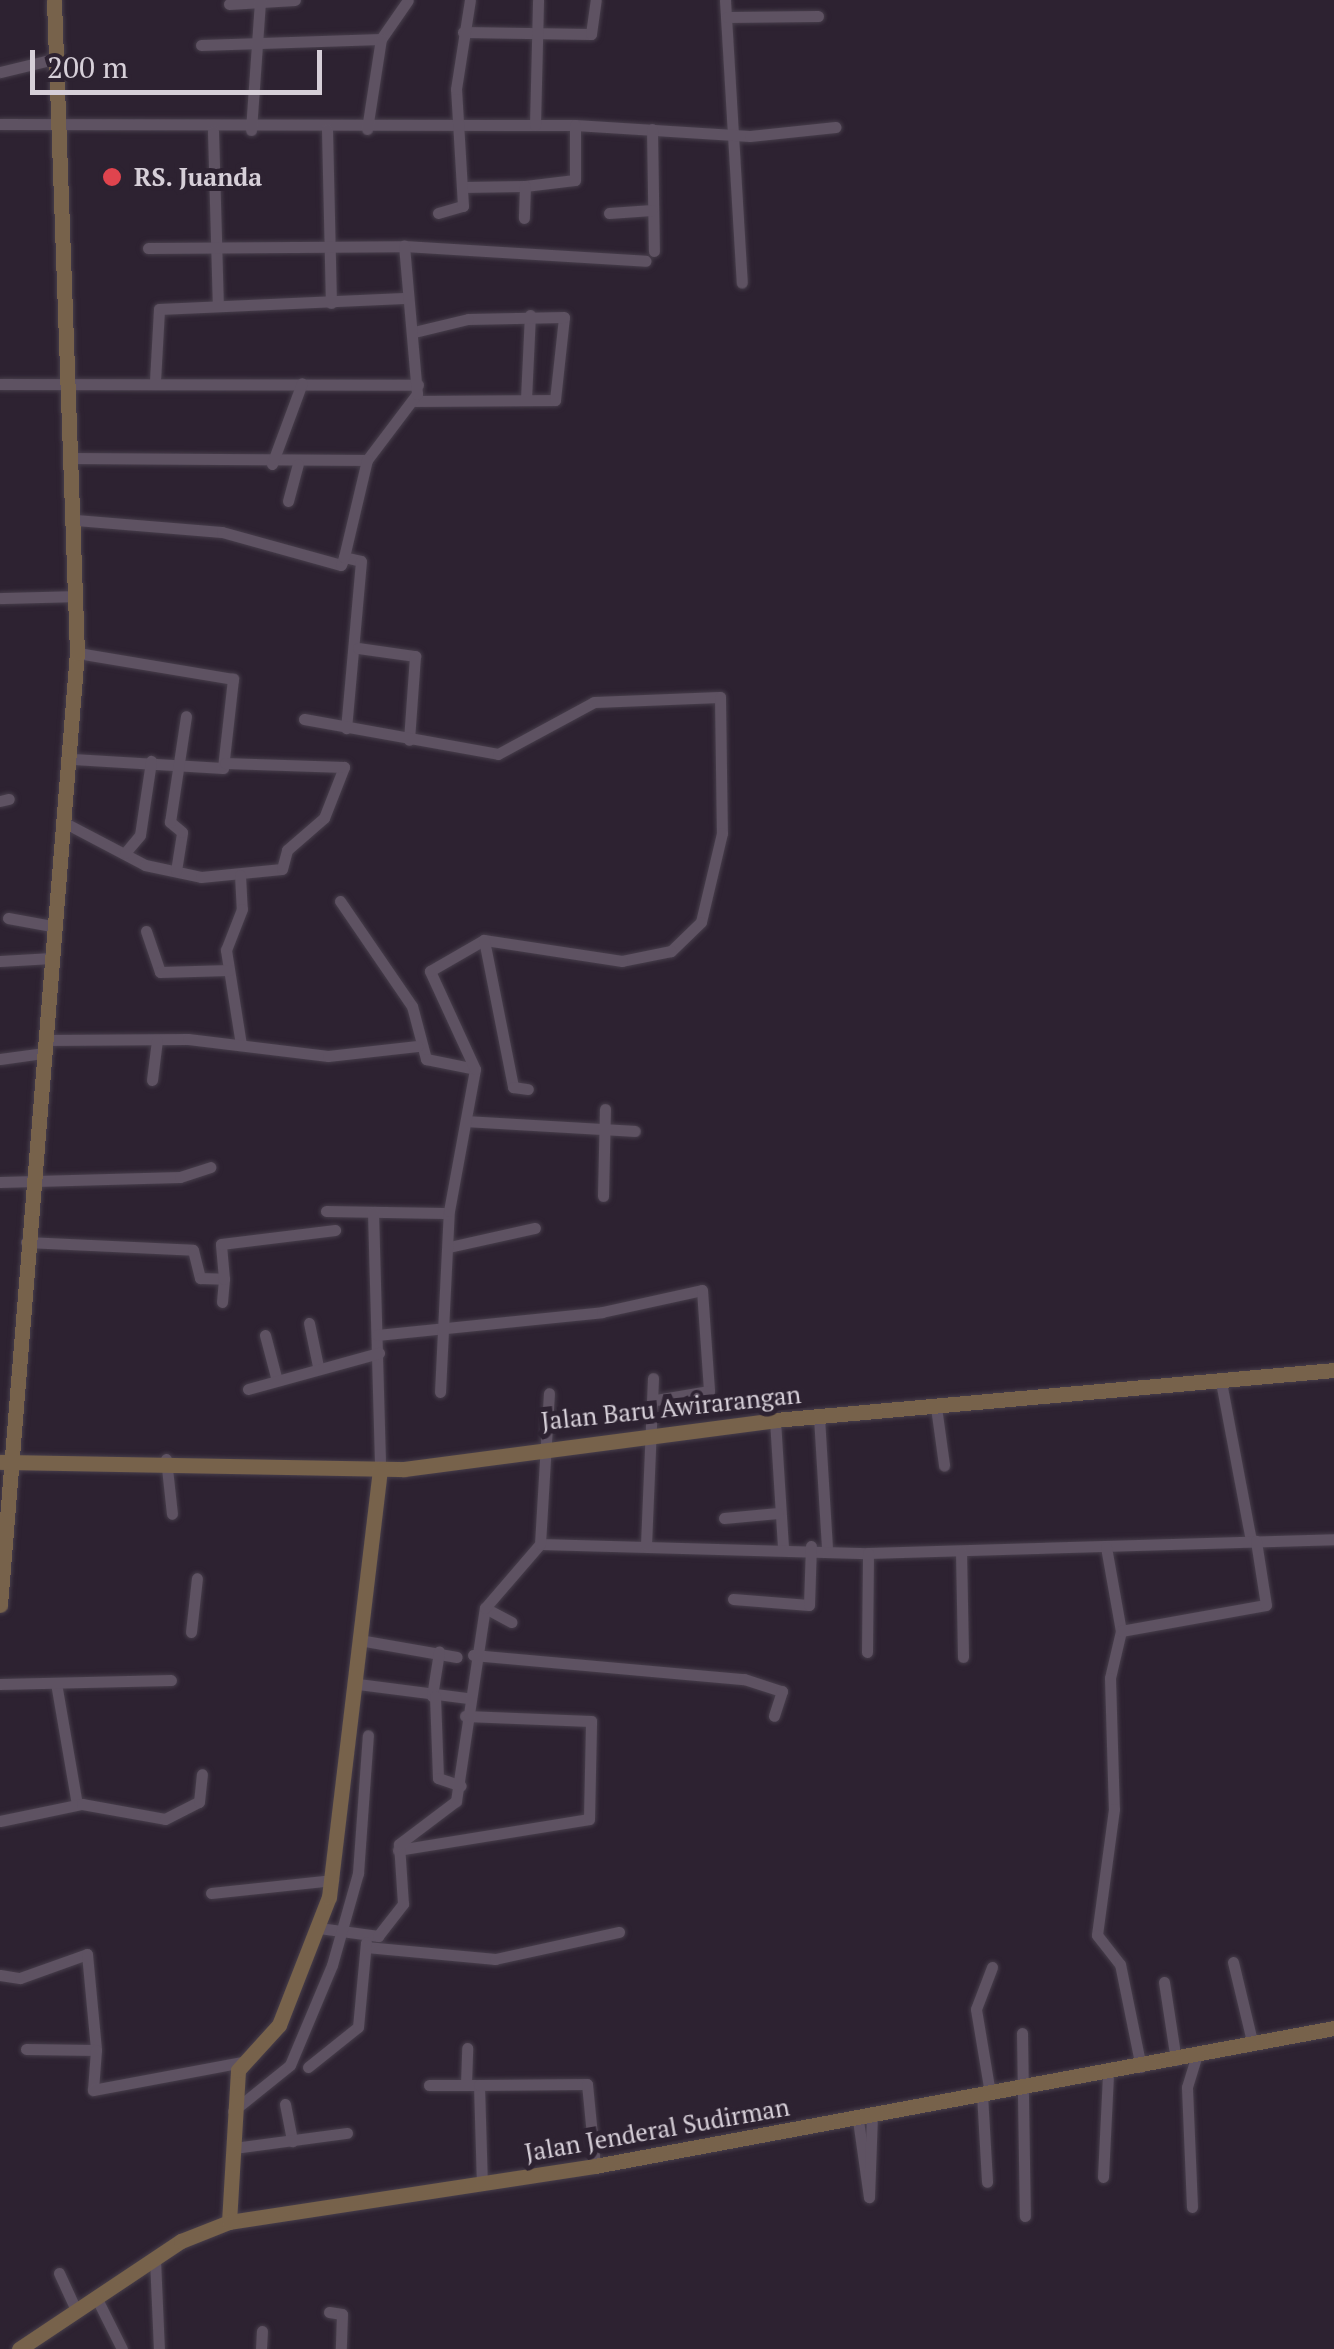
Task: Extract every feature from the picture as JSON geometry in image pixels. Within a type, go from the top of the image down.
[{"type":"street","points":[[0,1605],[7,1461],[67,824],[76,654],[72,383],[54,0]]},
{"type":"street","points":[[229,4],[296,0]]},
{"type":"street","points":[[367,128],[380,39],[408,0]]},
{"type":"street","points":[[438,213],[462,208],[459,128],[463,32],[470,0]]},
{"type":"street","points":[[535,125],[538,0]]},
{"type":"street","points":[[463,32],[596,32],[596,0]]},
{"type":"street","points":[[725,0],[742,282]]},
{"type":"street","points":[[251,130],[260,1]]},
{"type":"street","points":[[728,17],[818,16]]},
{"type":"street","points":[[200,45],[380,39]]},
{"type":"street","points":[[0,72],[54,59]]},
{"type":"street","points":[[0,124],[214,131],[575,125],[736,136],[836,127]]},
{"type":"street","points":[[462,187],[575,180],[575,125]]},
{"type":"street","points":[[327,129],[332,303]]},
{"type":"street","points":[[148,248],[329,251],[404,246],[650,256],[652,129]]},
{"type":"street","points":[[214,131],[218,306]]},
{"type":"street","points":[[524,218],[525,186]]},
{"type":"street","points":[[610,213],[652,210]]},
{"type":"street","points":[[76,520],[222,532],[342,565],[367,460],[414,401],[418,385],[414,332],[404,298],[404,246]]},
{"type":"street","points":[[155,381],[159,309],[404,298]]},
{"type":"street","points":[[414,332],[530,315],[564,317],[556,399],[414,401]]},
{"type":"street","points":[[526,398],[530,315]]},
{"type":"street","points":[[0,384],[155,381],[418,385]]},
{"type":"street","points":[[272,464],[302,383]]},
{"type":"street","points":[[74,458],[272,464],[367,460]]},
{"type":"street","points":[[288,501],[298,464]]},
{"type":"street","points":[[344,557],[361,561],[350,634],[358,648],[346,728]]},
{"type":"street","points":[[0,598],[74,596]]},
{"type":"street","points":[[358,648],[415,656],[409,740]]},
{"type":"street","points":[[76,654],[231,673],[225,763]]},
{"type":"street","points":[[304,720],[498,754],[580,706],[707,697],[722,833],[701,922],[670,951],[622,961],[484,940],[430,971],[471,1068],[449,1246],[440,1392]]},
{"type":"street","points":[[176,872],[182,832],[170,822],[186,716]]},
{"type":"street","points":[[67,824],[125,853],[176,872],[240,876],[282,869],[287,850],[324,818],[344,767],[151,762],[100,767],[72,759]]},
{"type":"street","points":[[125,853],[140,835],[151,762]]},
{"type":"street","points":[[240,876],[229,970],[241,1045]]},
{"type":"street","points":[[340,901],[412,1006],[417,1046],[436,1067],[471,1068]]},
{"type":"street","points":[[8,918],[57,927]]},
{"type":"street","points":[[146,930],[160,972],[229,970]]},
{"type":"street","points":[[484,940],[512,1083],[528,1088]]},
{"type":"street","points":[[0,960],[52,958]]},
{"type":"street","points":[[0,1060],[44,1046],[157,1040],[328,1056],[417,1046]]},
{"type":"street","points":[[152,1080],[157,1040]]},
{"type":"street","points":[[602,1196],[605,1109]]},
{"type":"street","points":[[466,1121],[634,1131]]},
{"type":"street","points":[[0,1182],[210,1168]]},
{"type":"street","points":[[326,1211],[444,1213]]},
{"type":"street","points":[[0,1975],[20,1978],[87,1954],[96,2050],[92,2090],[242,2062],[290,2030],[338,1935],[364,1685],[374,1642],[380,1470],[373,1212]]},
{"type":"street","points":[[449,1246],[535,1228]]},
{"type":"street","points":[[222,1302],[221,1244],[335,1230]]},
{"type":"street","points":[[26,1242],[193,1250],[200,1278],[224,1279]]},
{"type":"street","points":[[377,1334],[602,1312],[702,1290],[709,1391],[656,1400]]},
{"type":"street","points":[[309,1323],[318,1366]]},
{"type":"street","points":[[265,1335],[276,1377]]},
{"type":"street","points":[[248,1389],[276,1377],[378,1352]]},
{"type":"street","name":"Jalan Baru Awirarangan","points":[[7,1461],[166,1459],[404,1469],[546,1446],[775,1420],[1334,1370]]},
{"type":"street","points":[[646,1545],[656,1400],[654,1378]]},
{"type":"street","points":[[1122,1632],[1266,1605],[1220,1382]]},
{"type":"street","points":[[398,1850],[456,1801],[461,1786],[473,1655],[485,1608],[540,1544],[549,1393]]},
{"type":"street","points":[[936,1407],[944,1465]]},
{"type":"street","points":[[819,1417],[828,1548]]},
{"type":"street","points":[[775,1420],[778,1513],[784,1546]]},
{"type":"street","points":[[166,1459],[172,1514]]},
{"type":"street","points":[[724,1518],[778,1513]]},
{"type":"street","points":[[540,1544],[811,1546],[868,1554],[1334,1539]]},
{"type":"street","points":[[733,1599],[809,1605],[811,1546]]},
{"type":"street","points":[[1106,1547],[1122,1632],[1110,1678],[1114,1809],[1097,1935],[1120,1964],[1140,2067]]},
{"type":"street","points":[[961,1551],[963,1657]]},
{"type":"street","points":[[867,1652],[868,1554]]},
{"type":"street","points":[[191,1632],[197,1578]]},
{"type":"street","points":[[485,1608],[511,1622]]},
{"type":"street","points":[[374,1642],[457,1658]]},
{"type":"street","points":[[439,1652],[433,1696],[438,1778],[461,1786]]},
{"type":"street","points":[[473,1655],[744,1680],[782,1691],[774,1716]]},
{"type":"street","points":[[0,1684],[171,1680]]},
{"type":"street","points":[[56,1683],[77,1804]]},
{"type":"street","points":[[364,1685],[468,1698]]},
{"type":"street","points":[[398,1850],[590,1819],[591,1721],[465,1716]]},
{"type":"street","points":[[356,1755],[368,1735]]},
{"type":"street","points":[[0,1821],[77,1804],[166,1819],[199,1802],[202,1774]]},
{"type":"street","points":[[232,2104],[290,2065],[290,2030],[332,1880],[348,1839]]},
{"type":"street","points":[[308,2067],[358,2027],[366,1943],[400,1912],[398,1850]]},
{"type":"street","points":[[210,1893],[332,1880]]},
{"type":"street","points":[[320,1929],[366,1943],[495,1959],[619,1932]]},
{"type":"street","points":[[1233,1962],[1254,2044]]},
{"type":"street","points":[[987,2182],[986,2094],[976,2009],[992,1966]]},
{"type":"street","points":[[1164,1982],[1176,2060]]},
{"type":"street","name":"Jalan Jenderal Sudirman","points":[[19,2349],[155,2259],[229,2222],[595,2166],[1334,2028]]},
{"type":"street","points":[[1022,2033],[1028,2087],[1025,2216]]},
{"type":"street","points":[[467,2048],[482,2185]]},
{"type":"street","points":[[26,2049],[96,2050]]},
{"type":"street","points":[[1192,2207],[1188,2087],[1197,2055]]},
{"type":"street","points":[[229,2222],[234,2148],[232,2104],[242,2062]]},
{"type":"street","points":[[1103,2177],[1108,2073]]},
{"type":"street","points":[[429,2085],[589,2085],[595,2166]]},
{"type":"street","points":[[284,2104],[292,2140]]},
{"type":"street","points":[[865,2118],[868,2197],[865,2118]]},
{"type":"street","points":[[234,2148],[346,2133]]},
{"type":"street","points":[[155,2259],[159,2349]]},
{"type":"street","points":[[59,2273],[76,2310]]},
{"type":"street","points":[[96,2297],[119,2347]]},
{"type":"street","points":[[329,2312],[342,2314],[341,2349]]},
{"type":"street","points":[[261,2349],[262,2332]]},
{"type":"place","name":"RS. Juanda","points":[[112,177]]}]
